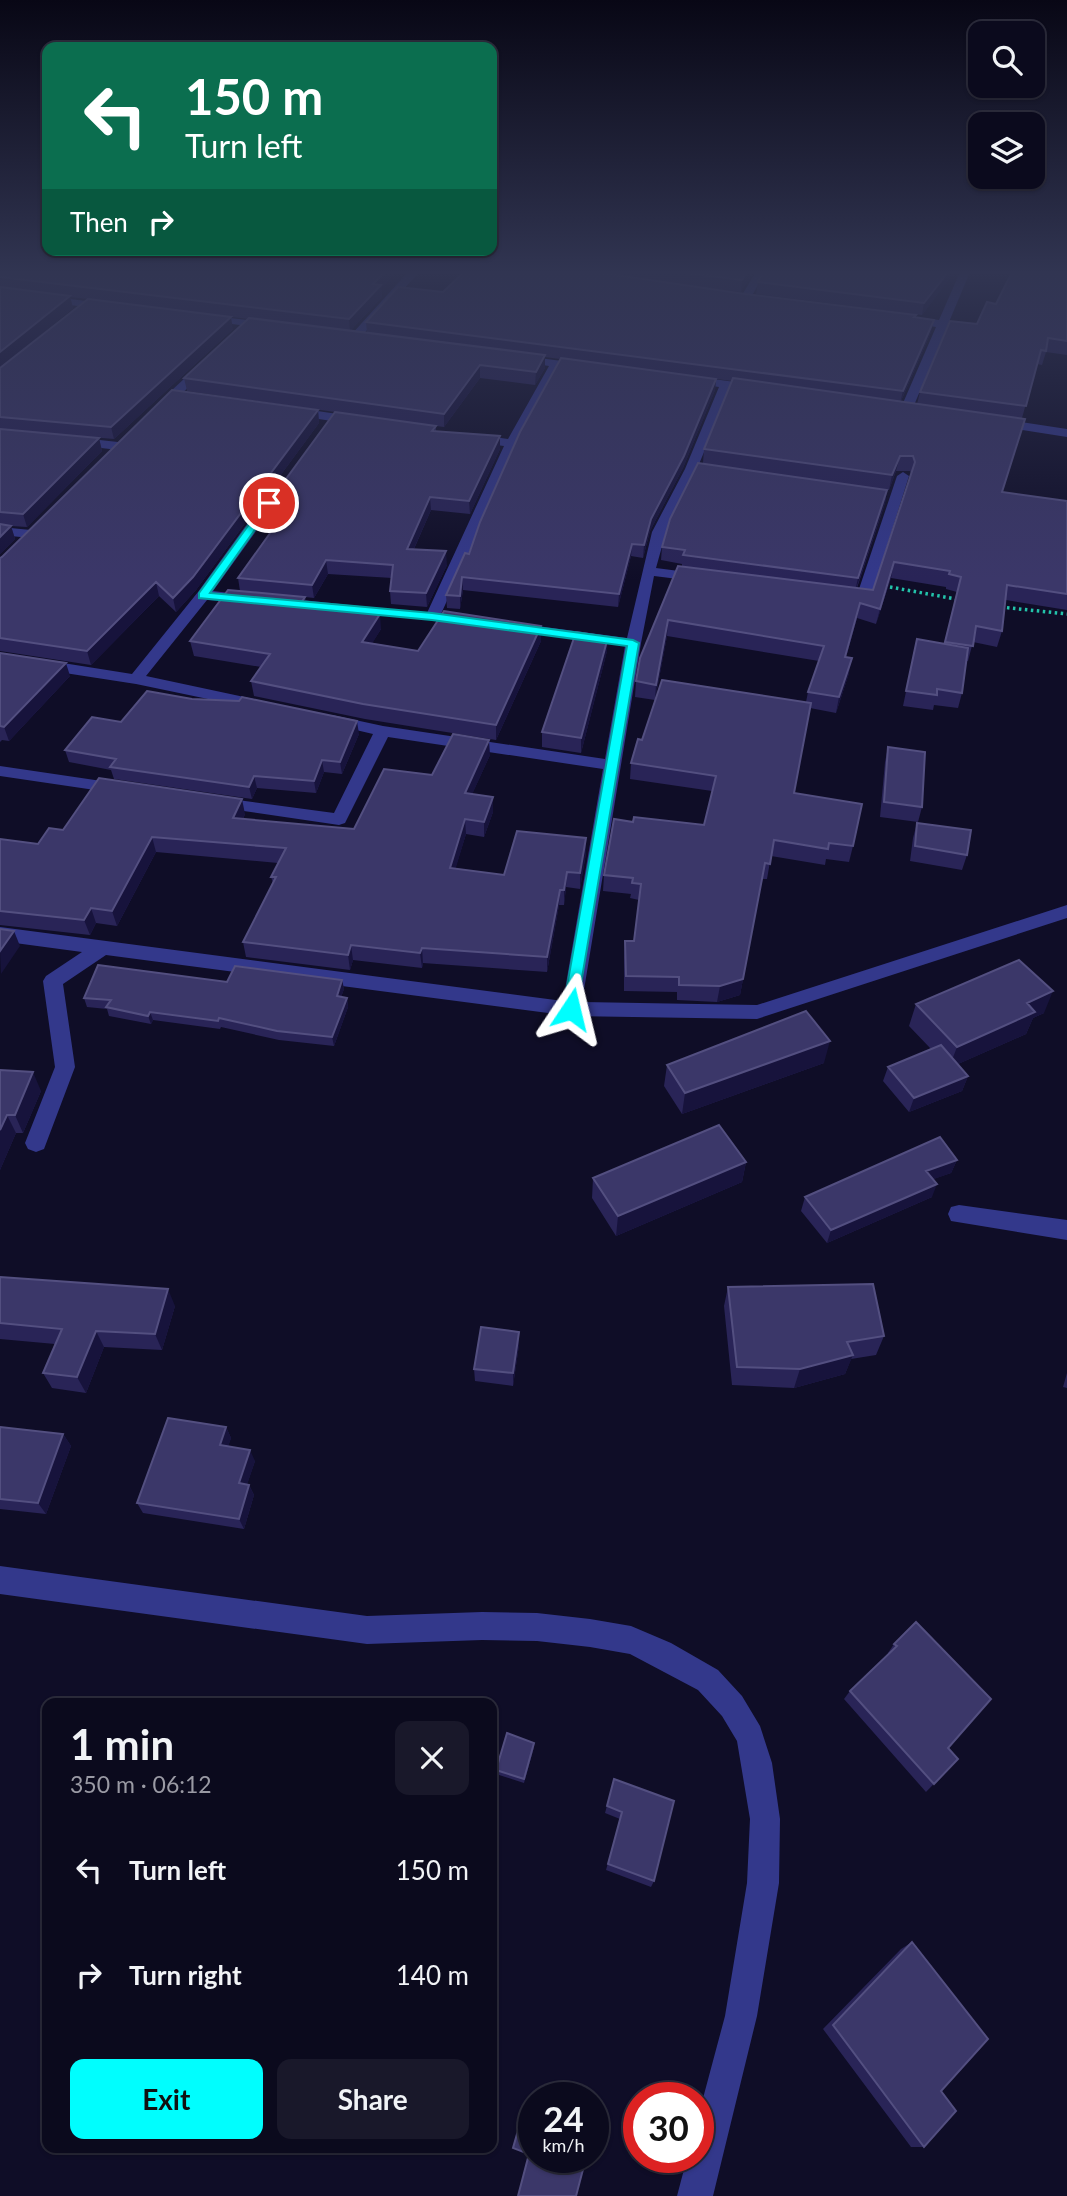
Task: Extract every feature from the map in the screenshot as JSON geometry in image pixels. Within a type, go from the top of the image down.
[{"type":"street","points":[[146,421],[180,397],[200,374]]},
{"type":"street","points":[[432,616],[512,443],[549,374]]},
{"type":"street","points":[[906,410],[923,374]]},
{"type":"street","points":[[674,378],[768,391]]},
{"type":"street","points":[[571,1009],[633,643],[648,571],[659,532],[697,470],[726,385]]},
{"type":"street","points":[[892,408],[920,412]]},
{"type":"street","points":[[281,410],[328,423],[373,424]]},
{"type":"street","points":[[987,421],[1067,433]]},
{"type":"street","points":[[456,435],[512,443]]},
{"type":"street","points":[[52,439],[118,446]]},
{"type":"street","points":[[836,596],[863,600],[888,497],[903,476]]},
{"type":"street","points":[[136,679],[203,595],[285,482]]},
{"type":"street","points":[[0,531],[36,529],[16,550]]},
{"type":"street","points":[[648,571],[715,580]]},
{"type":"street","points":[[203,595],[432,616],[633,643]]},
{"type":"street","points":[[0,658],[136,679],[279,709]]},
{"type":"street","points":[[318,717],[383,731],[614,765]]},
{"type":"street","points":[[203,800],[339,819],[383,731]]},
{"type":"street","points":[[0,771],[135,791]]},
{"type":"street","points":[[0,934],[571,1009],[757,1012],[1067,911]]},
{"type":"street","points":[[36,1143],[65,1067],[53,981],[103,947]]},
{"type":"street","points":[[959,1214],[1067,1230]]},
{"type":"street","points":[[0,1580],[367,1630],[482,1626],[537,1627],[590,1633],[631,1640],[661,1653],[708,1681],[732,1706],[750,1736],[765,1819],[764,1870],[741,2016],[695,2196]]},
{"type":"path","points":[[869,583],[969,601]]},
{"type":"path","points":[[993,605],[1067,614]]},
{"type":"building","points":[[0,374],[168,374],[111,427],[0,417]]},
{"type":"building","points":[[188,374],[473,374],[444,414],[184,378]]},
{"type":"building","points":[[552,374],[683,374],[716,379],[684,456],[651,519],[644,545],[632,544],[619,594],[462,577],[460,596],[446,595],[465,553],[469,554],[480,522],[520,432]]},
{"type":"building","points":[[774,374],[910,374],[903,391]]},
{"type":"building","points":[[927,374],[1034,374],[1026,406],[920,392]]},
{"type":"building","points":[[733,378],[1025,419],[1002,492],[1067,501],[1067,594],[1007,585],[1002,631],[976,626],[973,646],[945,642],[961,577],[949,574],[950,571],[894,562],[880,609],[860,603],[845,657],[852,658],[839,697],[808,692],[824,646],[668,620],[656,685],[636,681],[640,658],[678,566],[873,590],[915,462],[913,456],[900,456],[892,475],[704,449]]},
{"type":"building","points":[[172,390],[318,410],[193,577],[173,598],[156,582],[87,651],[0,638],[0,558]]},
{"type":"building","points":[[335,412],[436,426],[432,431],[500,436],[469,501],[430,497],[407,549],[446,551],[426,593],[390,591],[393,565],[326,560],[312,585],[238,578],[278,522],[264,510],[261,513]]},
{"type":"building","points":[[0,429],[99,438],[23,514],[0,512]]},
{"type":"building","points":[[698,463],[887,490],[858,578],[683,555],[685,550],[662,547],[670,519]]},
{"type":"building","points":[[0,524],[11,526],[0,537]]},
{"type":"building","points":[[228,590],[305,597],[301,603],[380,614],[362,642],[418,651],[444,611],[541,626],[496,725],[363,704],[251,681],[270,654],[190,641]]},
{"type":"building","points":[[576,632],[608,637],[581,738],[542,732]]},
{"type":"building","points":[[917,639],[968,648],[962,693],[937,689],[937,695],[906,691]]},
{"type":"building","points":[[0,653],[66,663],[4,727],[0,726]]},
{"type":"building","points":[[662,680],[811,703],[794,793],[862,804],[853,846],[829,843],[828,849],[774,840],[770,864],[765,863],[743,979],[720,986],[679,985],[679,977],[626,976],[625,941],[634,941],[641,884],[632,883],[633,878],[604,875],[614,819],[633,822],[634,817],[704,825],[716,776],[631,763],[638,739],[642,740]]},
{"type":"building","points":[[147,691],[192,699],[239,701],[242,697],[357,721],[340,762],[322,760],[314,781],[254,776],[249,787],[110,767],[116,759],[65,750],[92,717],[121,722]]},
{"type":"building","points":[[453,734],[489,740],[465,793],[493,797],[484,822],[465,819],[450,868],[504,875],[517,831],[586,838],[580,873],[567,872],[564,890],[560,890],[547,957],[422,948],[420,953],[351,945],[348,955],[243,942],[276,877],[271,877],[286,848],[152,837],[112,911],[91,908],[84,920],[0,911],[0,839],[38,844],[49,828],[63,830],[99,778],[242,799],[233,818],[354,829],[384,769],[432,775]]},
{"type":"building","points":[[888,747],[925,752],[922,807],[884,802]]},
{"type":"building","points":[[917,823],[971,830],[967,855],[915,846]]},
{"type":"building","points":[[0,929],[14,931],[0,951]]},
{"type":"building","points":[[1019,960],[1053,991],[1027,1003],[1035,1012],[957,1047],[916,1004]]},
{"type":"building","points":[[98,965],[227,982],[235,966],[342,980],[337,996],[347,998],[332,1037],[277,1031],[219,1018],[218,1021],[150,1012],[148,1016],[106,1007],[111,1000],[84,998]]},
{"type":"building","points":[[806,1011],[830,1041],[685,1093],[667,1065]]},
{"type":"building","points":[[941,1045],[968,1076],[914,1098],[888,1067]]},
{"type":"building","points":[[0,1070],[33,1072],[15,1115],[7,1115],[0,1130]]},
{"type":"building","points":[[719,1125],[746,1162],[618,1216],[593,1178]]},
{"type":"building","points":[[940,1137],[957,1160],[926,1171],[937,1184],[831,1230],[805,1197]]},
{"type":"building","points":[[0,1277],[168,1289],[155,1334],[96,1331],[77,1377],[43,1373],[62,1329],[0,1323]]},
{"type":"building","points":[[873,1284],[884,1336],[847,1342],[853,1355],[800,1369],[737,1367],[728,1287]]},
{"type":"building","points":[[481,1327],[519,1332],[513,1373],[474,1369]]},
{"type":"building","points":[[168,1418],[226,1427],[220,1445],[250,1450],[239,1483],[249,1485],[239,1519],[137,1503]]},
{"type":"building","points":[[0,1427],[63,1434],[38,1503],[0,1499]]},
{"type":"building","points":[[916,1622],[991,1699],[948,1748],[958,1759],[934,1784],[850,1691],[897,1646],[894,1644]]},
{"type":"building","points":[[507,1733],[534,1743],[524,1779],[497,1770]]},
{"type":"building","points":[[614,1779],[674,1801],[654,1881],[608,1864],[622,1812],[607,1806]]},
{"type":"building","points":[[912,1942],[988,2039],[941,2091],[956,2111],[924,2147],[833,2025]]},
{"type":"building","points":[[518,2131],[518,2150],[513,2148]]},
{"type":"building","points":[[524,2173],[582,2173],[576,2196],[518,2196]]},
{"type":"route","points":[[269,503],[203,595],[432,616],[633,643],[571,1009]]}]
